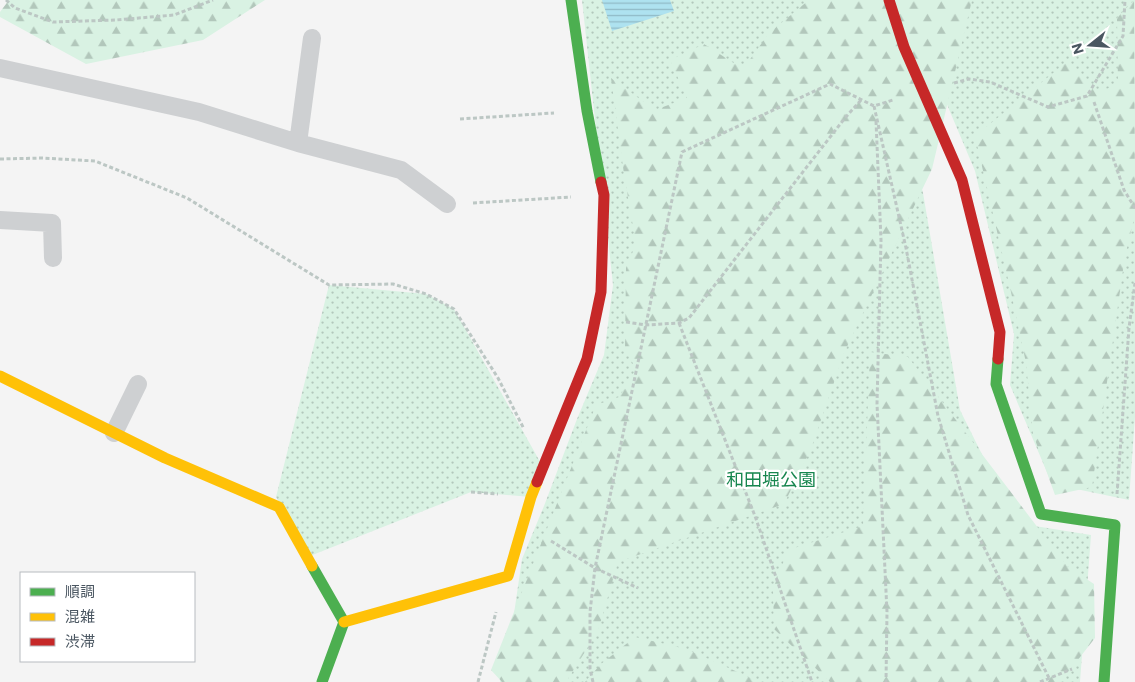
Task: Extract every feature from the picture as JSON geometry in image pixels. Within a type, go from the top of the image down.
[{"type":"street","points":[[344,622],[508,576],[531,497],[587,359],[601,292],[604,195],[587,111],[571,0]]},
{"type":"street","points":[[889,0],[904,47],[962,180],[1000,332],[996,384],[1041,514],[1115,525],[1104,682]]},
{"type":"street","points":[[0,376],[165,458],[279,507],[344,622],[322,682]]},
{"type":"lane","points":[[298,143],[312,38]]},
{"type":"lane","points":[[0,68],[200,112],[298,143],[401,170],[447,204]]},
{"type":"lane","points":[[0,220],[52,223],[53,258]]},
{"type":"lane","points":[[114,433],[138,384]]},
{"type":"path","points":[[6,0],[15,8],[53,22],[116,20],[174,15],[213,0]]},
{"type":"path","points":[[594,682],[590,669],[590,612],[595,568],[682,152],[830,84],[874,106],[970,80],[990,82],[1048,107],[1087,96],[1123,36],[1125,0]]},
{"type":"path","points":[[646,326],[679,322],[690,318],[861,100]]},
{"type":"path","points":[[1094,102],[1124,190],[1135,208]]},
{"type":"path","points":[[874,106],[906,248],[938,416],[968,515],[1048,678]]},
{"type":"path","points":[[460,120],[587,111]]},
{"type":"path","points":[[876,113],[881,240],[877,404],[887,612],[886,682]]},
{"type":"path","points":[[0,159],[42,158],[95,161],[187,198],[329,285],[393,284],[426,294],[454,309],[498,378],[544,467]]},
{"type":"path","points":[[447,204],[604,195]]},
{"type":"path","points":[[1115,525],[1129,328],[1135,283]]},
{"type":"path","points":[[679,322],[755,516],[812,682]]},
{"type":"path","points":[[523,525],[595,568],[638,588]]},
{"type":"path","points":[[478,682],[500,598],[508,576]]},
{"type":"green space","points":[[9,0],[265,0],[203,40],[86,64],[0,17],[0,12]]},
{"type":"green space","name":"和田堀公園","points":[[582,0],[867,0],[879,29],[923,193],[960,410],[1016,523],[1091,535],[1080,682],[500,682],[511,634],[522,559],[604,355],[613,285]]},
{"type":"green space","points":[[809,0],[972,0],[932,169],[844,353],[811,449],[784,504],[618,562],[598,631],[566,682],[502,682],[491,670],[596,405],[619,397],[636,369],[625,349],[626,268],[636,244],[611,78],[655,110],[687,98],[670,60],[704,44],[743,69],[769,33]]},
{"type":"green space","points":[[903,0],[1135,0],[1135,417],[1129,500],[1052,484],[1010,385],[1014,334],[975,171]]},
{"type":"green space","points":[[1134,0],[1135,215],[1125,256],[1092,487],[1055,495],[1033,434],[1026,363],[975,136],[1068,61],[1097,93],[1118,84],[1117,18]]},
{"type":"green space","points":[[329,285],[426,294],[454,309],[543,467],[531,497],[471,492],[310,556],[276,497]]},
{"type":"green space","points":[[870,352],[908,357],[1067,566],[1094,584],[1095,638],[1066,675],[1056,682],[830,682],[774,629],[773,589],[788,550],[863,526]]},
{"type":"green space","points":[[635,637],[686,649],[760,682],[585,682],[601,664]]},
{"type":"water","points":[[602,0],[670,0],[674,11],[612,31]]},
{"type":"traffic: fast","points":[[571,0],[587,111],[601,182]]},
{"type":"traffic: fast","points":[[998,359],[996,384],[1041,514],[1115,525],[1104,682]]},
{"type":"traffic: fast","points":[[312,566],[344,622],[322,682]]},
{"type":"traffic: slow","points":[[0,376],[165,458],[279,507],[312,566]]},
{"type":"traffic: slow","points":[[344,622],[508,576],[537,482]]},
{"type":"traffic: jam","points":[[889,0],[904,47],[962,180],[1000,332],[998,359]]},
{"type":"traffic: jam","points":[[537,482],[587,359],[601,292],[604,195],[601,182]]}]
